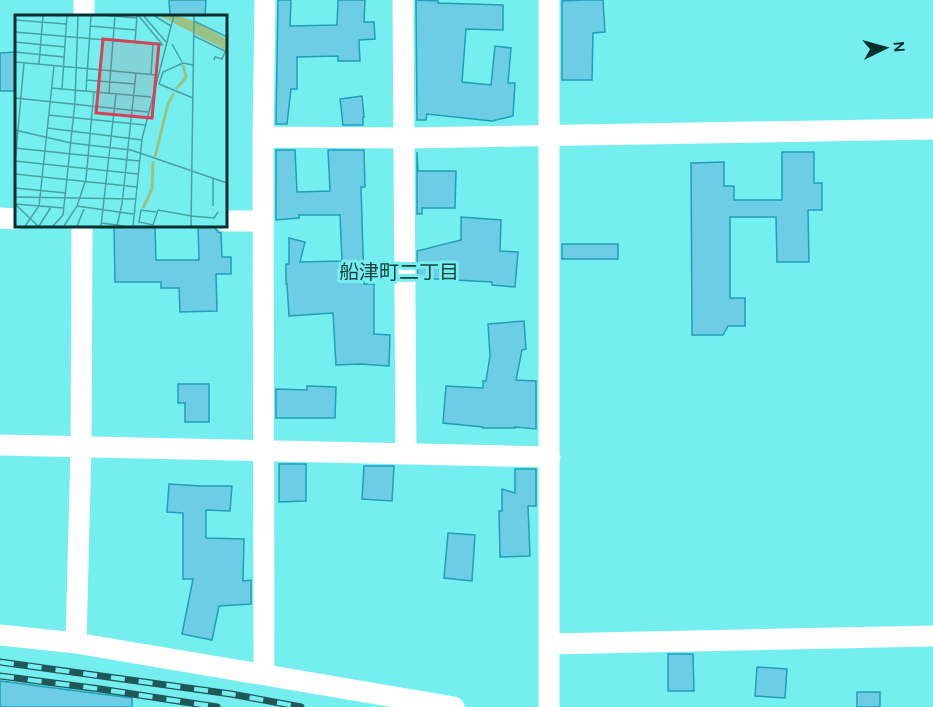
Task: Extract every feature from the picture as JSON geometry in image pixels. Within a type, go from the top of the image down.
[{"type":"street","points":[[264,674],[265,0]]},
{"type":"street","points":[[403,0],[406,453]]},
{"type":"street","points":[[549,0],[549,707]]},
{"type":"street","points":[[263,138],[404,138],[933,129]]},
{"type":"street","points":[[0,218],[15,219]]},
{"type":"street","points":[[226,221],[263,222]]},
{"type":"street","points":[[76,643],[81,448],[82,226]]},
{"type":"street","points":[[0,445],[550,457]]},
{"type":"street","points":[[933,617],[933,641]]},
{"type":"street","points":[[0,635],[76,643],[453,707]]},
{"type":"street","points":[[549,644],[933,636]]},
{"type":"building","points":[[169,0],[206,0],[205,15],[170,15]]},
{"type":"building","points":[[278,0],[291,0],[290,26],[337,25],[338,0],[365,0],[364,22],[374,22],[375,39],[359,40],[360,61],[338,61],[338,56],[297,57],[297,89],[291,89],[287,124],[276,124]]},
{"type":"building","points":[[416,0],[503,5],[503,30],[466,29],[462,82],[491,85],[495,46],[511,48],[508,83],[515,83],[513,116],[492,121],[427,114],[426,120],[417,120]]},
{"type":"building","points":[[603,0],[605,32],[593,33],[592,80],[562,80],[562,1]]},
{"type":"building","points":[[15,52],[15,91],[0,91],[0,53]]},
{"type":"building","points":[[362,96],[363,125],[343,125],[340,99]]},
{"type":"building","points":[[276,150],[295,150],[297,192],[330,191],[328,150],[364,150],[365,187],[361,187],[364,284],[374,284],[374,334],[390,335],[389,366],[336,365],[333,313],[289,316],[286,264],[289,264],[289,238],[305,242],[300,262],[342,261],[340,215],[299,215],[299,218],[276,220]]},
{"type":"building","points":[[417,152],[418,171],[456,171],[455,208],[422,208],[422,214],[417,214]]},
{"type":"building","points":[[782,152],[814,152],[814,183],[822,183],[822,210],[808,210],[809,262],[777,262],[776,217],[730,217],[730,298],[745,298],[745,326],[728,326],[723,335],[692,335],[691,163],[724,162],[724,186],[734,186],[734,200],[782,200]]},
{"type":"building","points":[[461,217],[501,220],[500,251],[518,252],[515,287],[492,285],[492,282],[418,278],[417,251],[461,240]]},
{"type":"building","points":[[114,226],[155,226],[156,260],[199,260],[198,226],[214,226],[221,233],[222,257],[231,257],[231,274],[216,274],[217,311],[180,312],[179,288],[161,288],[161,282],[115,282]]},
{"type":"building","points":[[562,244],[618,244],[618,259],[562,259]]},
{"type":"building","points":[[524,321],[526,349],[522,350],[516,380],[536,381],[536,429],[483,428],[443,423],[446,386],[483,388],[490,356],[488,324]]},
{"type":"building","points":[[178,384],[209,384],[209,422],[185,422],[185,403],[178,403]]},
{"type":"building","points":[[307,386],[336,387],[335,418],[276,418],[276,389],[307,390]]},
{"type":"building","points":[[279,464],[306,464],[306,501],[279,502]]},
{"type":"building","points":[[364,466],[394,466],[392,501],[362,499]]},
{"type":"building","points":[[515,469],[536,469],[536,506],[528,506],[530,556],[500,557],[499,511],[502,511],[502,489],[515,493]]},
{"type":"building","points":[[169,484],[232,486],[230,511],[206,510],[206,538],[244,539],[243,581],[251,580],[251,604],[219,606],[212,640],[182,634],[193,579],[183,579],[183,513],[167,512]]},
{"type":"building","points":[[448,533],[475,535],[472,581],[444,578]]},
{"type":"building","points":[[668,654],[693,654],[694,691],[668,691]]},
{"type":"building","points":[[757,667],[787,669],[785,698],[755,696]]},
{"type":"building","points":[[0,681],[132,698],[132,707],[0,707]]},
{"type":"building","points":[[857,692],[880,692],[880,707],[857,707]]},
{"type":"railway","points":[[0,662],[231,694],[301,707]]},
{"type":"railway","points":[[0,676],[217,707]]},
{"type":"district","name":"船津町二丁目","points":[[399,272]]}]
